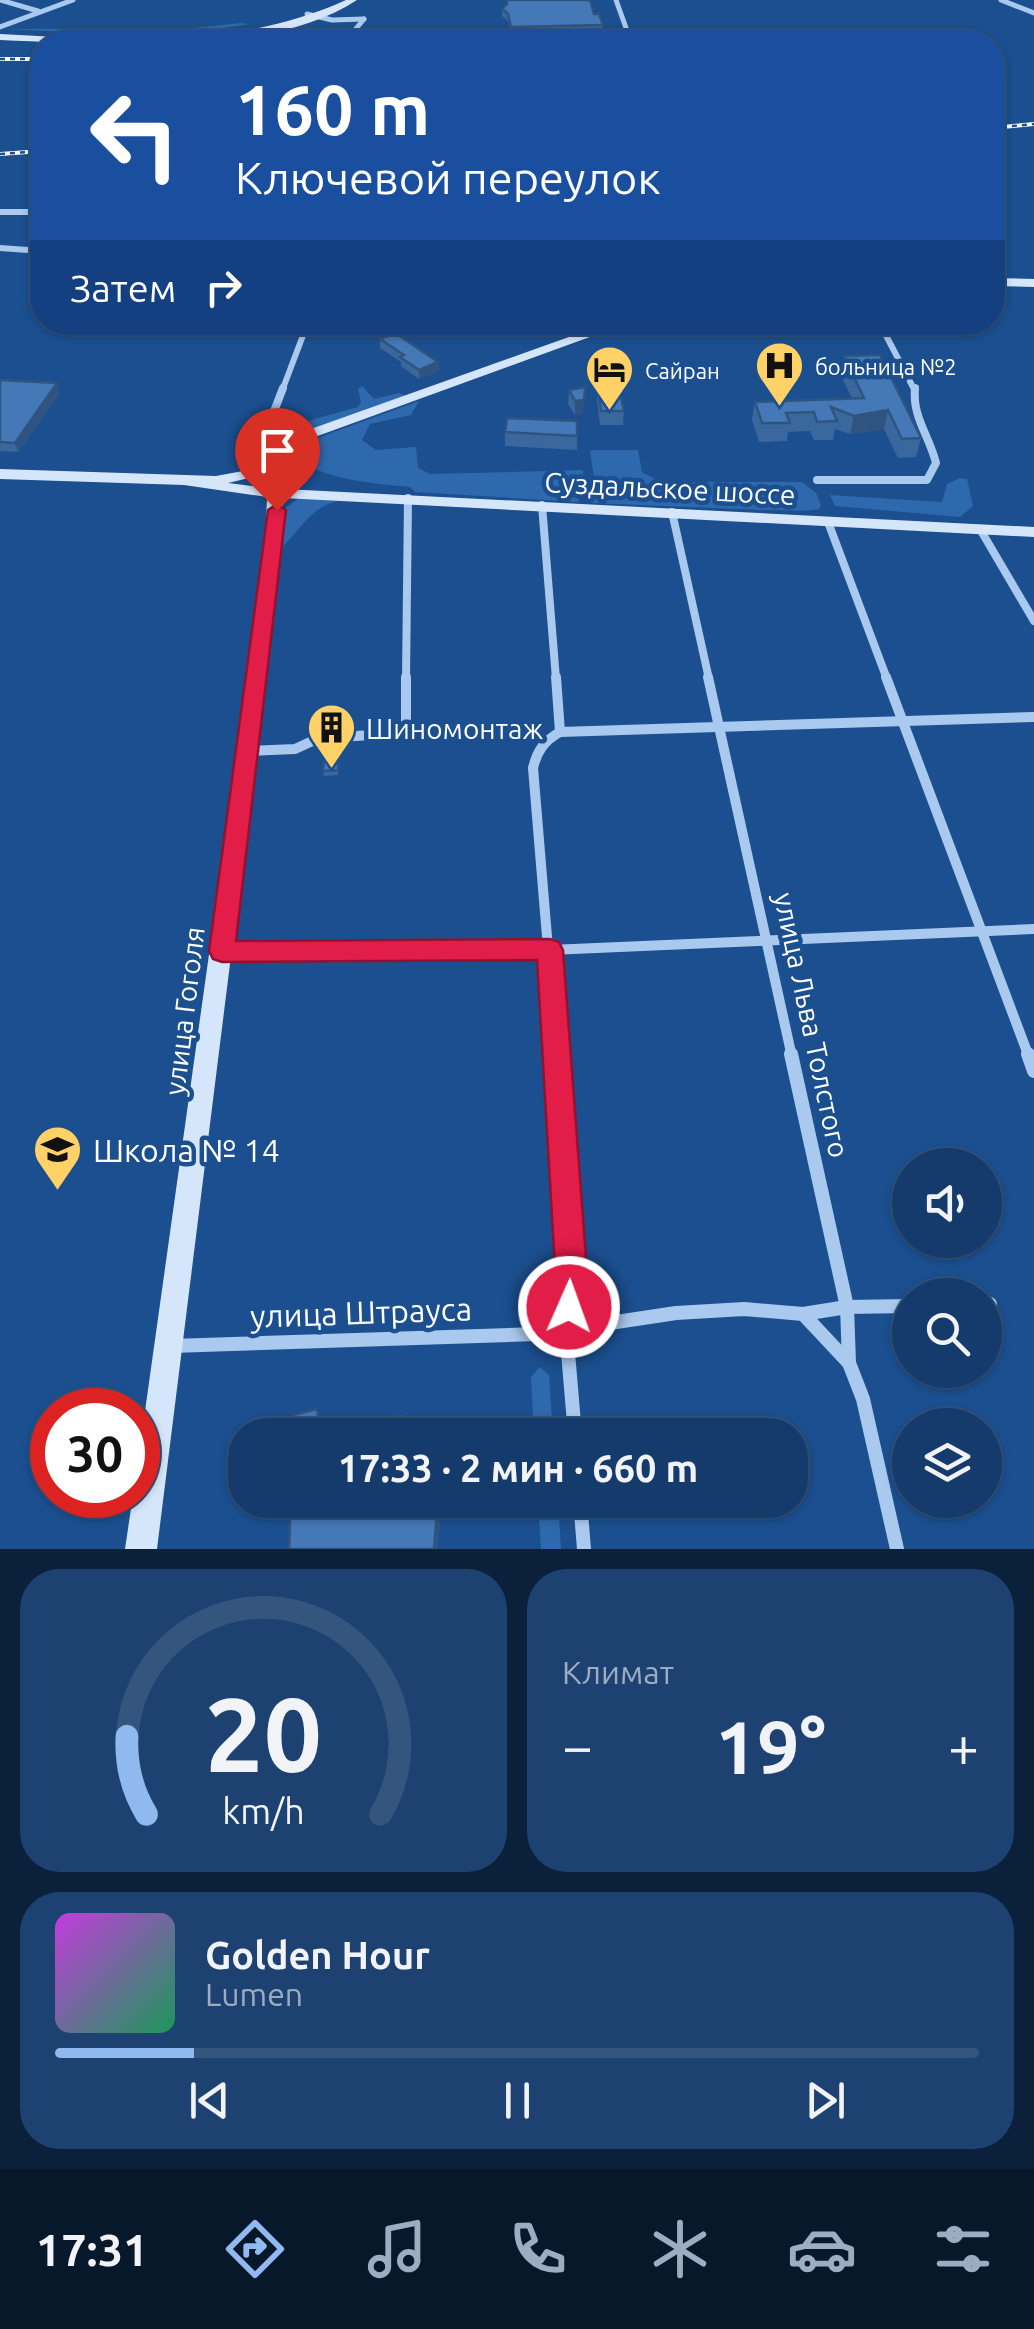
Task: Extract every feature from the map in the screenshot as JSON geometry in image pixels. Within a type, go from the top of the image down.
[{"type":"main road","points":[[312,15],[338,0]]},
{"type":"main road","points":[[261,30],[353,0]]},
{"type":"main road","points":[[0,32],[30,34]]},
{"type":"main road","points":[[1005,282],[1034,283]]},
{"type":"main road","points":[[301,492],[284,498],[261,480],[285,443],[588,335]]},
{"type":"main road","name":"Суздальское шоссе","points":[[0,474],[190,482],[261,480],[301,492],[1034,532]]},
{"type":"main road","name":"улица Гоголя","points":[[142,1549],[248,751],[261,480]]},
{"type":"street","points":[[0,0],[39,11]]},
{"type":"street","points":[[0,32],[39,11],[74,0]]},
{"type":"street","points":[[616,0],[627,30]]},
{"type":"street","points":[[1001,0],[1034,13]]},
{"type":"street","points":[[312,15],[364,19],[355,30]]},
{"type":"street","points":[[0,212],[30,212]]},
{"type":"street","points":[[0,248],[30,250]]},
{"type":"street","name":"улица Гоголя","points":[[261,480],[304,335]]},
{"type":"street","points":[[817,480],[927,480],[936,463],[932,443],[912,409],[915,390],[886,335]]},
{"type":"street","points":[[248,751],[295,750],[319,738],[397,733],[406,723],[408,498]]},
{"type":"street","points":[[542,506],[560,732]]},
{"type":"street","name":"улица Льва Толстого","points":[[672,512],[847,1307],[849,1363],[863,1399],[897,1549]]},
{"type":"street","points":[[828,522],[1034,1071]]},
{"type":"street","points":[[980,530],[1034,621]]},
{"type":"street","points":[[573,1418],[566,1329],[572,1285],[550,950],[533,768],[537,750],[545,739],[560,732],[1034,718]]},
{"type":"street","points":[[222,951],[550,950],[1034,929]]},
{"type":"street","name":"улица Штрауса","points":[[170,1346],[537,1334],[676,1312],[744,1309],[803,1314],[847,1307],[892,1306]]},
{"type":"street","points":[[803,1314],[849,1363]]},
{"type":"street","points":[[581,1518],[584,1549]]},
{"type":"shaded area","points":[[249,24],[195,30],[7,29]]},
{"type":"shaded area","points":[[362,386],[374,399],[399,393],[407,396],[274,442],[298,425],[358,407],[358,389]]},
{"type":"shaded area","points":[[419,401],[411,415],[370,424],[362,440],[376,450],[416,447],[418,468],[430,474],[583,470],[584,488],[578,502],[415,492],[410,487],[327,474],[279,452]]},
{"type":"shaded area","points":[[638,450],[642,472],[661,482],[802,482],[816,493],[821,505],[819,509],[798,511],[591,503],[595,485],[590,451]]},
{"type":"shaded area","points":[[967,479],[973,506],[960,517],[835,506],[830,495],[942,502],[947,484]]},
{"type":"shaded area","points":[[299,498],[338,501],[313,514],[280,549],[286,507]]},
{"type":"shaded area","points":[[540,1367],[549,1375],[552,1418],[533,1418],[531,1377]]},
{"type":"shaded area","points":[[539,1518],[559,1518],[561,1549],[541,1549]]},
{"type":"building","points":[[507,0],[590,0],[603,25],[511,27],[508,14],[502,9]]},
{"type":"building","points":[[398,335],[438,362],[419,370],[380,339]]},
{"type":"building","points":[[880,355],[921,438],[902,439],[888,410],[854,416],[831,407],[837,421],[817,422],[814,412],[786,413],[790,423],[762,423],[755,402],[864,398],[844,356]]},
{"type":"building","points":[[0,380],[57,383],[15,443],[0,442]]},
{"type":"building","points":[[598,386],[619,386],[624,411],[601,411]]},
{"type":"building","points":[[585,387],[584,400],[575,401],[569,390]]},
{"type":"building","points":[[507,418],[577,421],[577,436],[505,432]]},
{"type":"building","points":[[338,759],[338,770],[323,771],[324,760]]},
{"type":"building","points":[[317,1409],[318,1418],[293,1418]]},
{"type":"building","points":[[290,1518],[437,1518],[434,1549],[289,1549]]},
{"type":"railway","points":[[0,59],[30,59]]},
{"type":"railway","points":[[1005,127],[1034,124]]},
{"type":"railway","points":[[0,154],[30,152]]},
{"type":"place","name":"больница №2","points":[[780,408]]},
{"type":"place","name":"Сайран","points":[[610,412]]},
{"type":"place","name":"Шиномонтаж","points":[[331,770]]},
{"type":"place","name":"Школа № 14","points":[[58,1192]]},
{"type":"route","points":[[277,510],[222,951],[550,950],[572,1285],[569,1307]]}]
